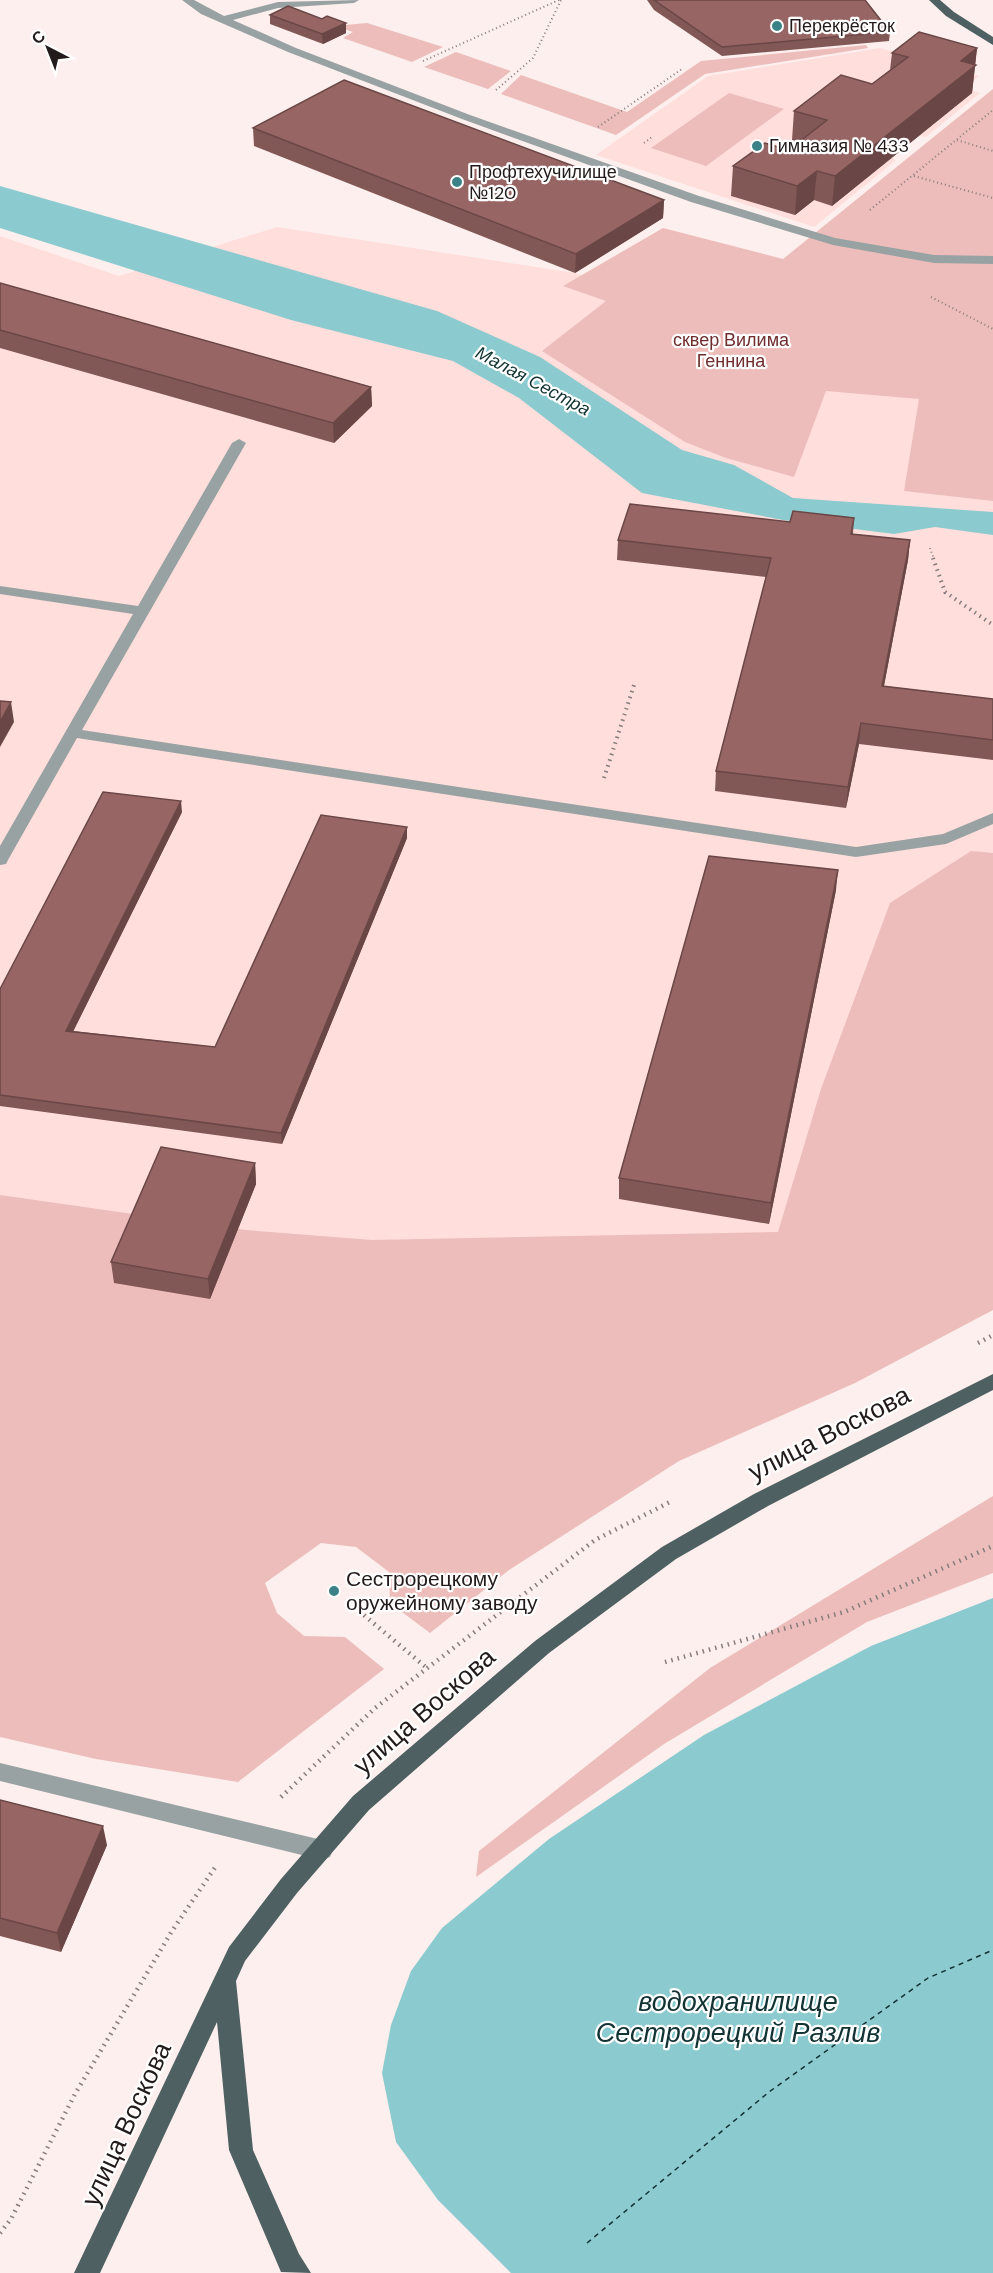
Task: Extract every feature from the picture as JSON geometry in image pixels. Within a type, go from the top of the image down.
[{"type":"main road","points":[[934,0],[950,14],[993,42]]},
{"type":"main road","name":"улица Воскова","points":[[87,2273],[237,1954],[289,1886],[361,1803],[409,1759],[542,1647],[669,1553],[761,1500],[993,1381]]},
{"type":"main road","points":[[225,1981],[241,2150],[290,2263],[298,2273]]},
{"type":"lane","points":[[187,0],[222,20],[376,82],[694,199],[832,241],[934,259],[993,260]]},
{"type":"lane","points":[[222,20],[278,5],[354,0]]},
{"type":"lane","points":[[0,860],[239,443]]},
{"type":"lane","points":[[0,590],[143,610]]},
{"type":"lane","points":[[72,733],[856,852],[946,839],[993,818]]},
{"type":"lane","points":[[0,1772],[322,1850]]},
{"type":"path","points":[[376,82],[560,0]]},
{"type":"path","points":[[466,117],[533,58],[560,0]]},
{"type":"path","points":[[563,151],[682,69]]},
{"type":"path","points":[[832,241],[993,110]]},
{"type":"path","points":[[957,140],[993,151]]},
{"type":"path","points":[[914,176],[993,198]]},
{"type":"path","points":[[923,293],[993,329]]},
{"type":"path","points":[[930,548],[945,592],[993,625]]},
{"type":"path","points":[[593,813],[635,682]]},
{"type":"path","points":[[665,1662],[844,1612],[993,1546]]},
{"type":"path","points":[[359,1611],[428,1669]]},
{"type":"shaded area","name":"Гимназия № 433","points":[[880,48],[979,76],[964,88],[980,93],[926,137],[919,136],[892,158],[896,160],[814,227],[596,155],[708,76]]},
{"type":"shaded area","points":[[277,227],[575,273],[699,321],[993,381],[993,1146],[851,1234],[0,1432],[0,236],[119,276]]},
{"type":"green space","points":[[367,23],[443,47],[412,62],[343,38],[353,32],[335,26]]},
{"type":"green space","points":[[866,45],[868,48],[705,74],[616,135],[501,94],[521,75],[627,112],[701,61]]},
{"type":"green space","points":[[456,52],[511,71],[488,89],[424,67]]},
{"type":"green space","name":"сквер Вилима Геннина","points":[[993,89],[993,501],[904,491],[919,399],[826,391],[794,477],[726,458],[685,442],[542,351],[606,301],[563,286],[663,228],[783,259]]},
{"type":"green space","points":[[729,93],[784,109],[706,166],[651,148]]},
{"type":"green space","points":[[971,851],[993,853],[993,1310],[855,1383],[679,1461],[509,1570],[430,1633],[390,1603],[389,1572],[356,1547],[321,1543],[265,1583],[277,1613],[304,1636],[345,1637],[384,1669],[238,1782],[96,1759],[0,1737],[0,1195],[245,1230],[372,1240],[778,1232],[821,1089],[890,903]]},
{"type":"green space","points":[[993,1496],[993,1573],[867,1622],[664,1744],[476,1877],[479,1851],[710,1668]]},
{"type":"water","name":"Малая Сестра","points":[[0,186],[437,311],[540,357],[682,450],[734,465],[793,498],[993,512],[993,535],[935,527],[894,534],[783,520],[642,493],[519,398],[453,361],[291,320],[0,228]]},
{"type":"water","name":"водохранилище Сестрорецкий Разлив","points":[[993,1598],[993,2273],[511,2273],[438,2200],[396,2142],[382,2073],[391,2025],[411,1971],[442,1928],[549,1839],[704,1735],[871,1646]]},
{"type":"building","name":"Перекрёсток","points":[[654,0],[865,0],[890,32],[722,47]]},
{"type":"building","points":[[288,6],[322,19],[327,16],[346,23],[322,34],[270,15]]},
{"type":"building","points":[[919,32],[977,48],[961,61],[976,65],[835,176],[817,171],[797,186],[733,166],[765,143],[789,150],[827,120],[794,111],[841,75],[872,84],[908,57],[892,53]]},
{"type":"building","name":"Профтехучилище №120","points":[[344,80],[664,200],[576,254],[253,128]]},
{"type":"building","points":[[0,283],[371,387],[333,423],[0,330]]},
{"type":"building","points":[[630,504],[790,522],[793,511],[854,518],[851,534],[910,540],[882,686],[993,699],[993,740],[861,723],[848,787],[716,771],[771,558],[618,540]]},
{"type":"building","points":[[0,701],[11,702],[0,722]]},
{"type":"building","points":[[103,792],[181,801],[66,1031],[215,1047],[321,815],[407,827],[281,1133],[0,1095],[0,989]]},
{"type":"building","points":[[709,856],[838,870],[771,1203],[619,1178]]},
{"type":"building","points":[[161,1147],[255,1163],[208,1279],[111,1262]]},
{"type":"building","points":[[0,1800],[103,1826],[57,1933],[0,1918]]},
{"type":"ferry route","points":[[587,2243],[769,2092],[928,1978],[993,1950]]},
{"type":"place","name":"Перекрёсток","points":[[777,26]]},
{"type":"place","name":"Гимназия № 433","points":[[757,146]]},
{"type":"place","name":"Профтехучилище №120","points":[[457,182]]},
{"type":"place","name":"Сестрорецкому оружейному заводу","points":[[334,1591]]}]
